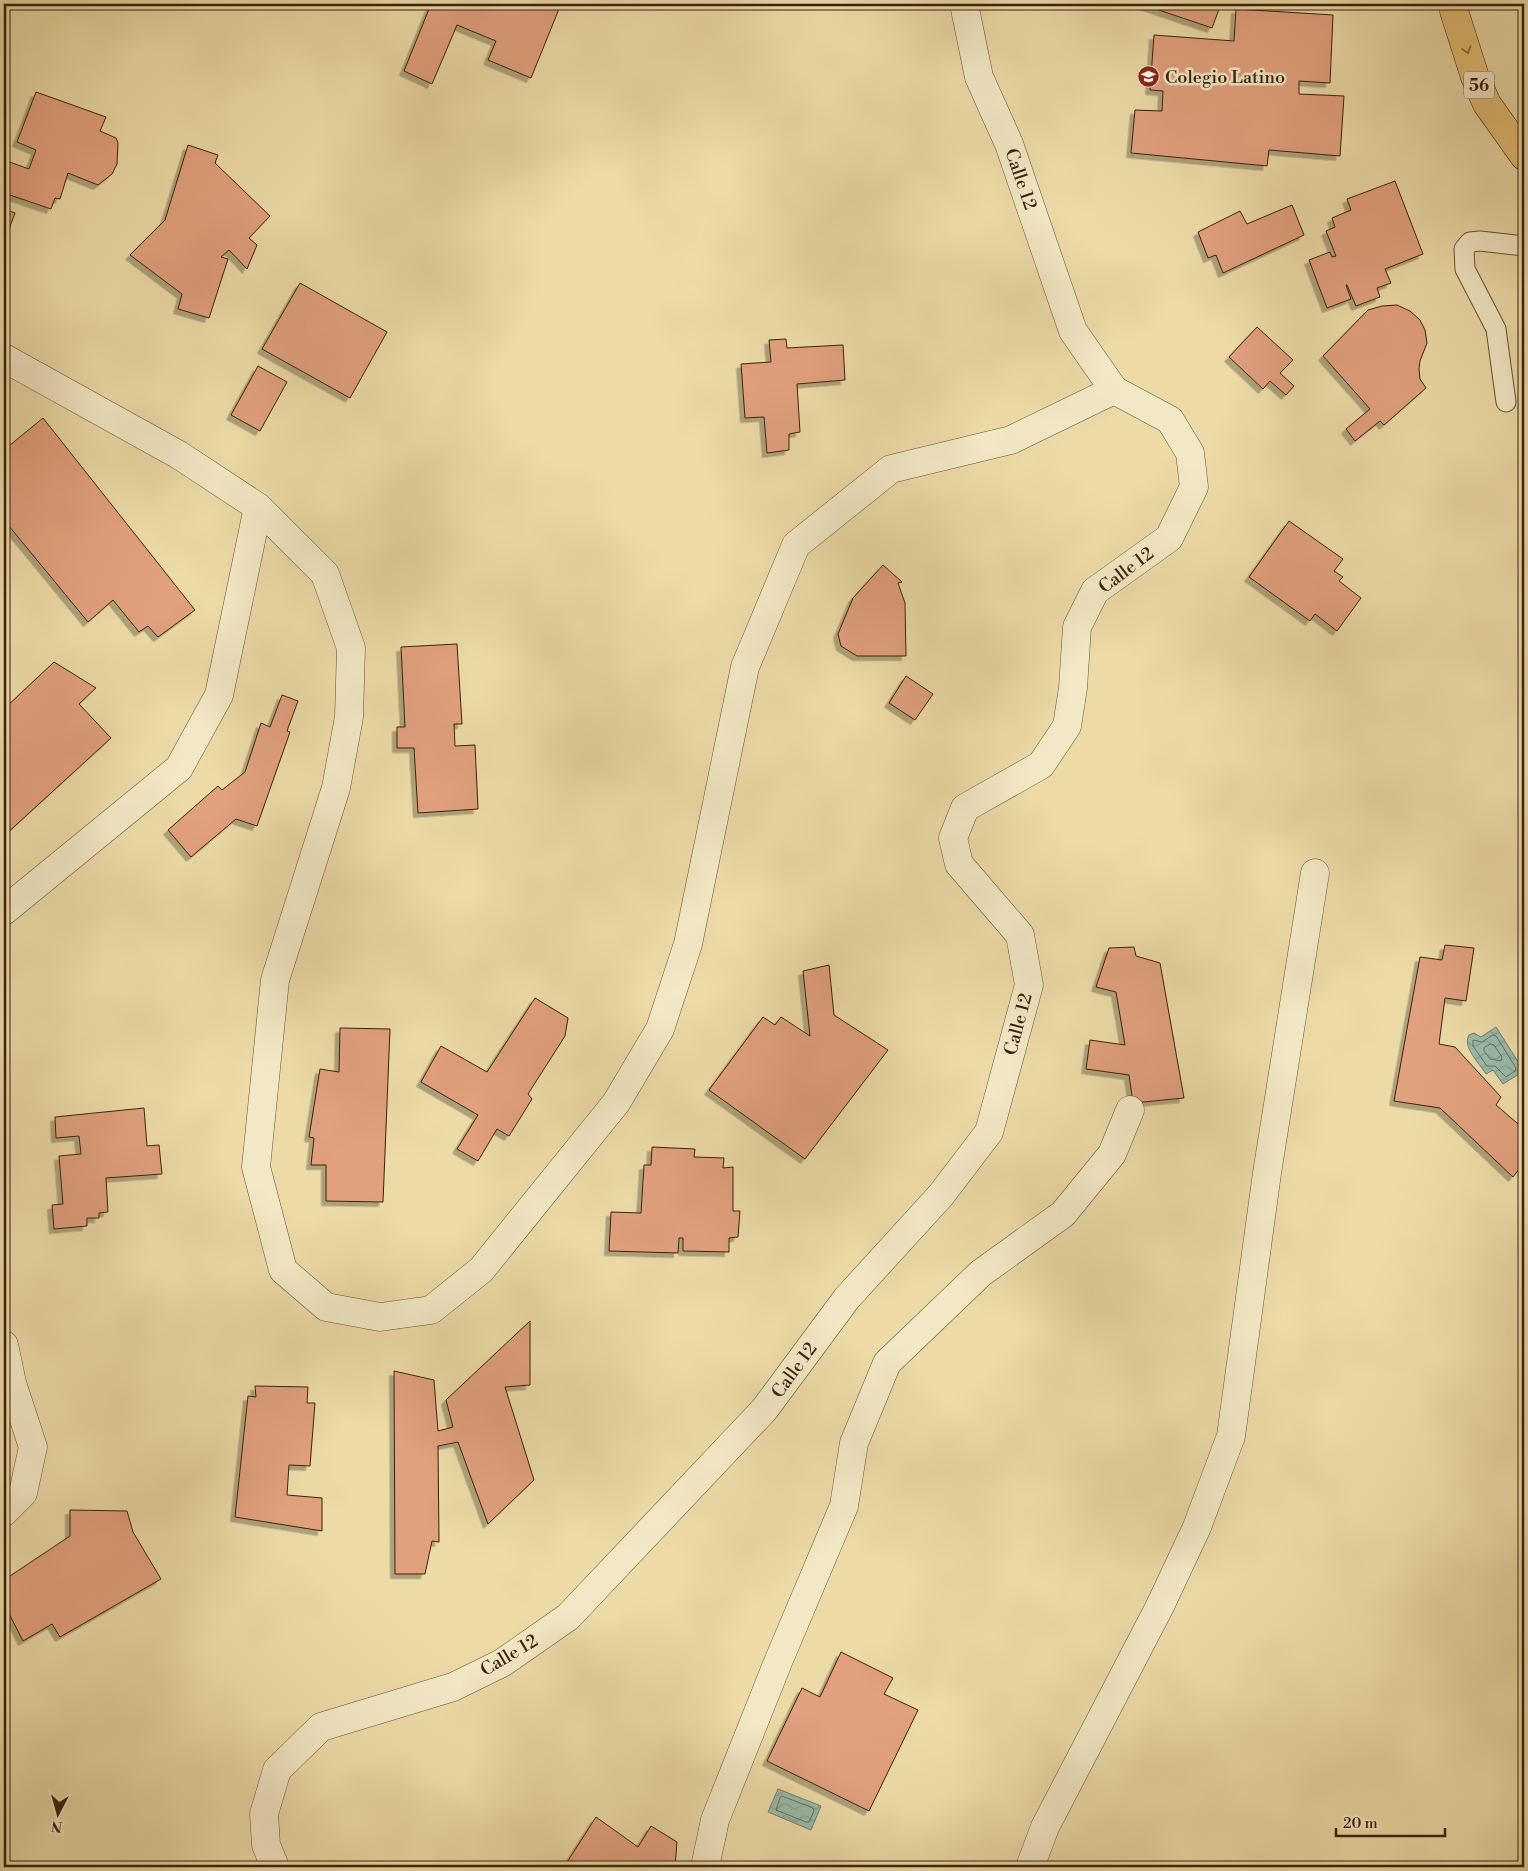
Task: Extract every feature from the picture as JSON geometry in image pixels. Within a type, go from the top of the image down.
[{"type":"main road","name":"56","points":[[1454,4],[1454,11],[1475,77],[1487,104],[1524,156]]},
{"type":"street","name":"Calle 12","points":[[275,1867],[266,1845],[264,1814],[277,1770],[321,1727],[453,1686],[502,1663],[568,1617],[764,1410],[848,1298],[941,1195],[989,1132],[1029,985],[1020,935],[959,864],[953,838],[965,808],[1041,765],[1067,726],[1073,688],[1077,627],[1095,591],[1170,538],[1194,487],[1190,453],[1170,420],[1114,390],[1074,331],[1009,144],[979,77],[964,4]]},
{"type":"street","points":[[4,358],[179,455],[258,507],[325,574],[351,648],[349,717],[336,788],[275,980],[256,1167],[283,1270],[326,1307],[380,1318],[431,1310],[481,1270],[616,1103],[660,1030],[688,944],[745,667],[796,545],[891,469],[1011,440],[1114,390]]},
{"type":"street","points":[[4,911],[179,768],[219,695],[258,507]]},
{"type":"street","points":[[1030,1867],[1046,1827],[1160,1606],[1196,1527],[1231,1436],[1267,1174],[1315,873]]},
{"type":"street","points":[[706,1867],[715,1820],[778,1662],[844,1506],[854,1443],[887,1363],[980,1272],[1063,1214],[1112,1154],[1130,1110]]},
{"type":"street","points":[[4,1345],[12,1382],[33,1448],[23,1493],[4,1512]]},
{"type":"lane","points":[[1506,402],[1496,329],[1465,269],[1464,249],[1470,242],[1480,241],[1524,246]]},
{"type":"water","points":[[1496,1027],[1524,1071],[1503,1084],[1493,1070],[1486,1074],[1470,1050],[1467,1040],[1469,1035],[1474,1033],[1481,1037]]},
{"type":"water","points":[[778,1789],[821,1806],[811,1830],[768,1812]]},
{"type":"building","points":[[431,4],[561,4],[531,78],[488,60],[496,41],[457,25],[432,84],[404,71]]},
{"type":"building","points":[[1141,4],[1221,4],[1212,28]]},
{"type":"building","points":[[1236,9],[1333,15],[1330,83],[1299,81],[1299,94],[1344,96],[1340,156],[1269,150],[1267,166],[1131,153],[1135,110],[1162,111],[1163,91],[1150,90],[1154,35],[1234,41]]},
{"type":"building","points":[[36,92],[106,117],[100,131],[116,138],[118,143],[117,164],[112,174],[98,185],[68,173],[60,199],[55,198],[51,209],[4,193],[4,160],[29,169],[36,150],[17,142]]},
{"type":"building","points":[[188,145],[218,155],[215,163],[270,216],[249,238],[257,245],[247,269],[229,250],[221,257],[228,259],[209,318],[178,309],[182,294],[130,255],[165,220]]},
{"type":"building","points":[[1395,181],[1423,254],[1385,269],[1391,283],[1377,288],[1380,297],[1356,306],[1346,285],[1351,299],[1327,308],[1309,260],[1330,252],[1332,257],[1336,256],[1326,231],[1335,227],[1332,218],[1351,210],[1347,199]]},
{"type":"building","points":[[1292,205],[1304,235],[1223,273],[1216,255],[1208,258],[1198,232],[1240,211],[1247,224]]},
{"type":"building","points":[[4,209],[15,213],[4,243]]},
{"type":"building","points":[[300,283],[387,332],[350,398],[262,349]]},
{"type":"building","points":[[1397,305],[1410,311],[1420,320],[1425,330],[1427,343],[1419,369],[1420,379],[1426,388],[1384,425],[1380,421],[1355,441],[1346,429],[1370,409],[1323,356],[1368,310],[1382,306]]},
{"type":"building","points":[[1257,327],[1293,360],[1280,373],[1294,386],[1286,395],[1270,381],[1263,389],[1229,357]]},
{"type":"building","points":[[786,339],[787,348],[843,345],[845,380],[797,384],[800,432],[789,434],[789,450],[767,453],[764,417],[745,418],[741,364],[771,362],[769,340]]},
{"type":"building","points":[[258,366],[287,382],[260,431],[231,415]]},
{"type":"building","points":[[43,418],[195,610],[158,637],[148,626],[139,632],[113,600],[88,622],[4,520],[4,450]]},
{"type":"building","points":[[1289,521],[1343,559],[1334,571],[1343,577],[1339,581],[1361,598],[1337,631],[1315,614],[1310,621],[1249,577]]},
{"type":"building","points":[[883,565],[902,582],[898,583],[905,603],[906,656],[857,656],[841,646],[838,634],[853,598]]},
{"type":"building","points":[[457,644],[462,724],[454,724],[455,746],[475,745],[478,809],[418,813],[414,748],[397,748],[397,727],[405,727],[401,647]]},
{"type":"building","points":[[54,662],[96,688],[79,704],[111,738],[4,836],[4,709]]},
{"type":"building","points":[[906,676],[933,694],[915,720],[889,703]]},
{"type":"building","points":[[282,695],[298,701],[287,731],[290,732],[257,826],[236,819],[191,857],[168,830],[218,786],[222,790],[245,772],[261,723],[270,727]]},
{"type":"building","points":[[1445,945],[1474,948],[1466,1001],[1445,998],[1439,1044],[1455,1047],[1501,1097],[1496,1105],[1524,1129],[1524,1163],[1513,1177],[1440,1108],[1394,1101],[1420,957],[1442,960]]},
{"type":"building","points":[[1134,947],[1136,956],[1160,963],[1184,1098],[1133,1103],[1129,1075],[1086,1069],[1090,1040],[1125,1045],[1116,992],[1096,987],[1109,948]]},
{"type":"building","points":[[829,965],[834,1015],[888,1050],[805,1159],[709,1090],[763,1017],[775,1025],[781,1017],[810,1036],[803,971]]},
{"type":"building","points":[[535,998],[568,1018],[565,1036],[528,1094],[532,1099],[509,1136],[497,1129],[478,1161],[457,1149],[478,1115],[421,1082],[441,1046],[487,1072]]},
{"type":"building","points":[[340,1028],[390,1029],[383,1202],[326,1201],[326,1165],[311,1165],[314,1138],[309,1137],[320,1069],[339,1072]]},
{"type":"building","points":[[144,1108],[147,1146],[159,1145],[162,1174],[106,1178],[108,1212],[99,1213],[99,1218],[87,1218],[87,1226],[54,1229],[52,1205],[63,1204],[59,1156],[81,1154],[79,1136],[56,1138],[55,1117]]},
{"type":"building","points":[[652,1147],[695,1149],[694,1157],[724,1158],[723,1168],[733,1167],[733,1211],[740,1211],[738,1237],[729,1238],[729,1252],[683,1251],[683,1238],[679,1238],[678,1253],[609,1251],[611,1212],[641,1213],[644,1165],[651,1165]]},
{"type":"building","points":[[530,1321],[530,1385],[505,1387],[534,1480],[488,1524],[458,1442],[438,1446],[439,1542],[432,1541],[425,1574],[395,1574],[394,1371],[434,1380],[438,1431],[453,1427],[446,1400]]},
{"type":"building","points":[[255,1386],[308,1387],[307,1403],[315,1403],[310,1466],[289,1465],[287,1495],[322,1498],[322,1531],[235,1517],[248,1396],[256,1397]]},
{"type":"building","points":[[70,1510],[127,1511],[133,1532],[161,1579],[60,1637],[52,1624],[23,1641],[4,1604],[4,1580],[70,1536]]},
{"type":"building","points":[[841,1652],[893,1678],[884,1694],[918,1710],[869,1811],[767,1761],[802,1688],[820,1697]]},
{"type":"building","points":[[596,1817],[638,1847],[651,1826],[677,1842],[675,1867],[564,1867]]},
{"type":"place","name":"Colegio Latino","points":[[1149,77]]}]
